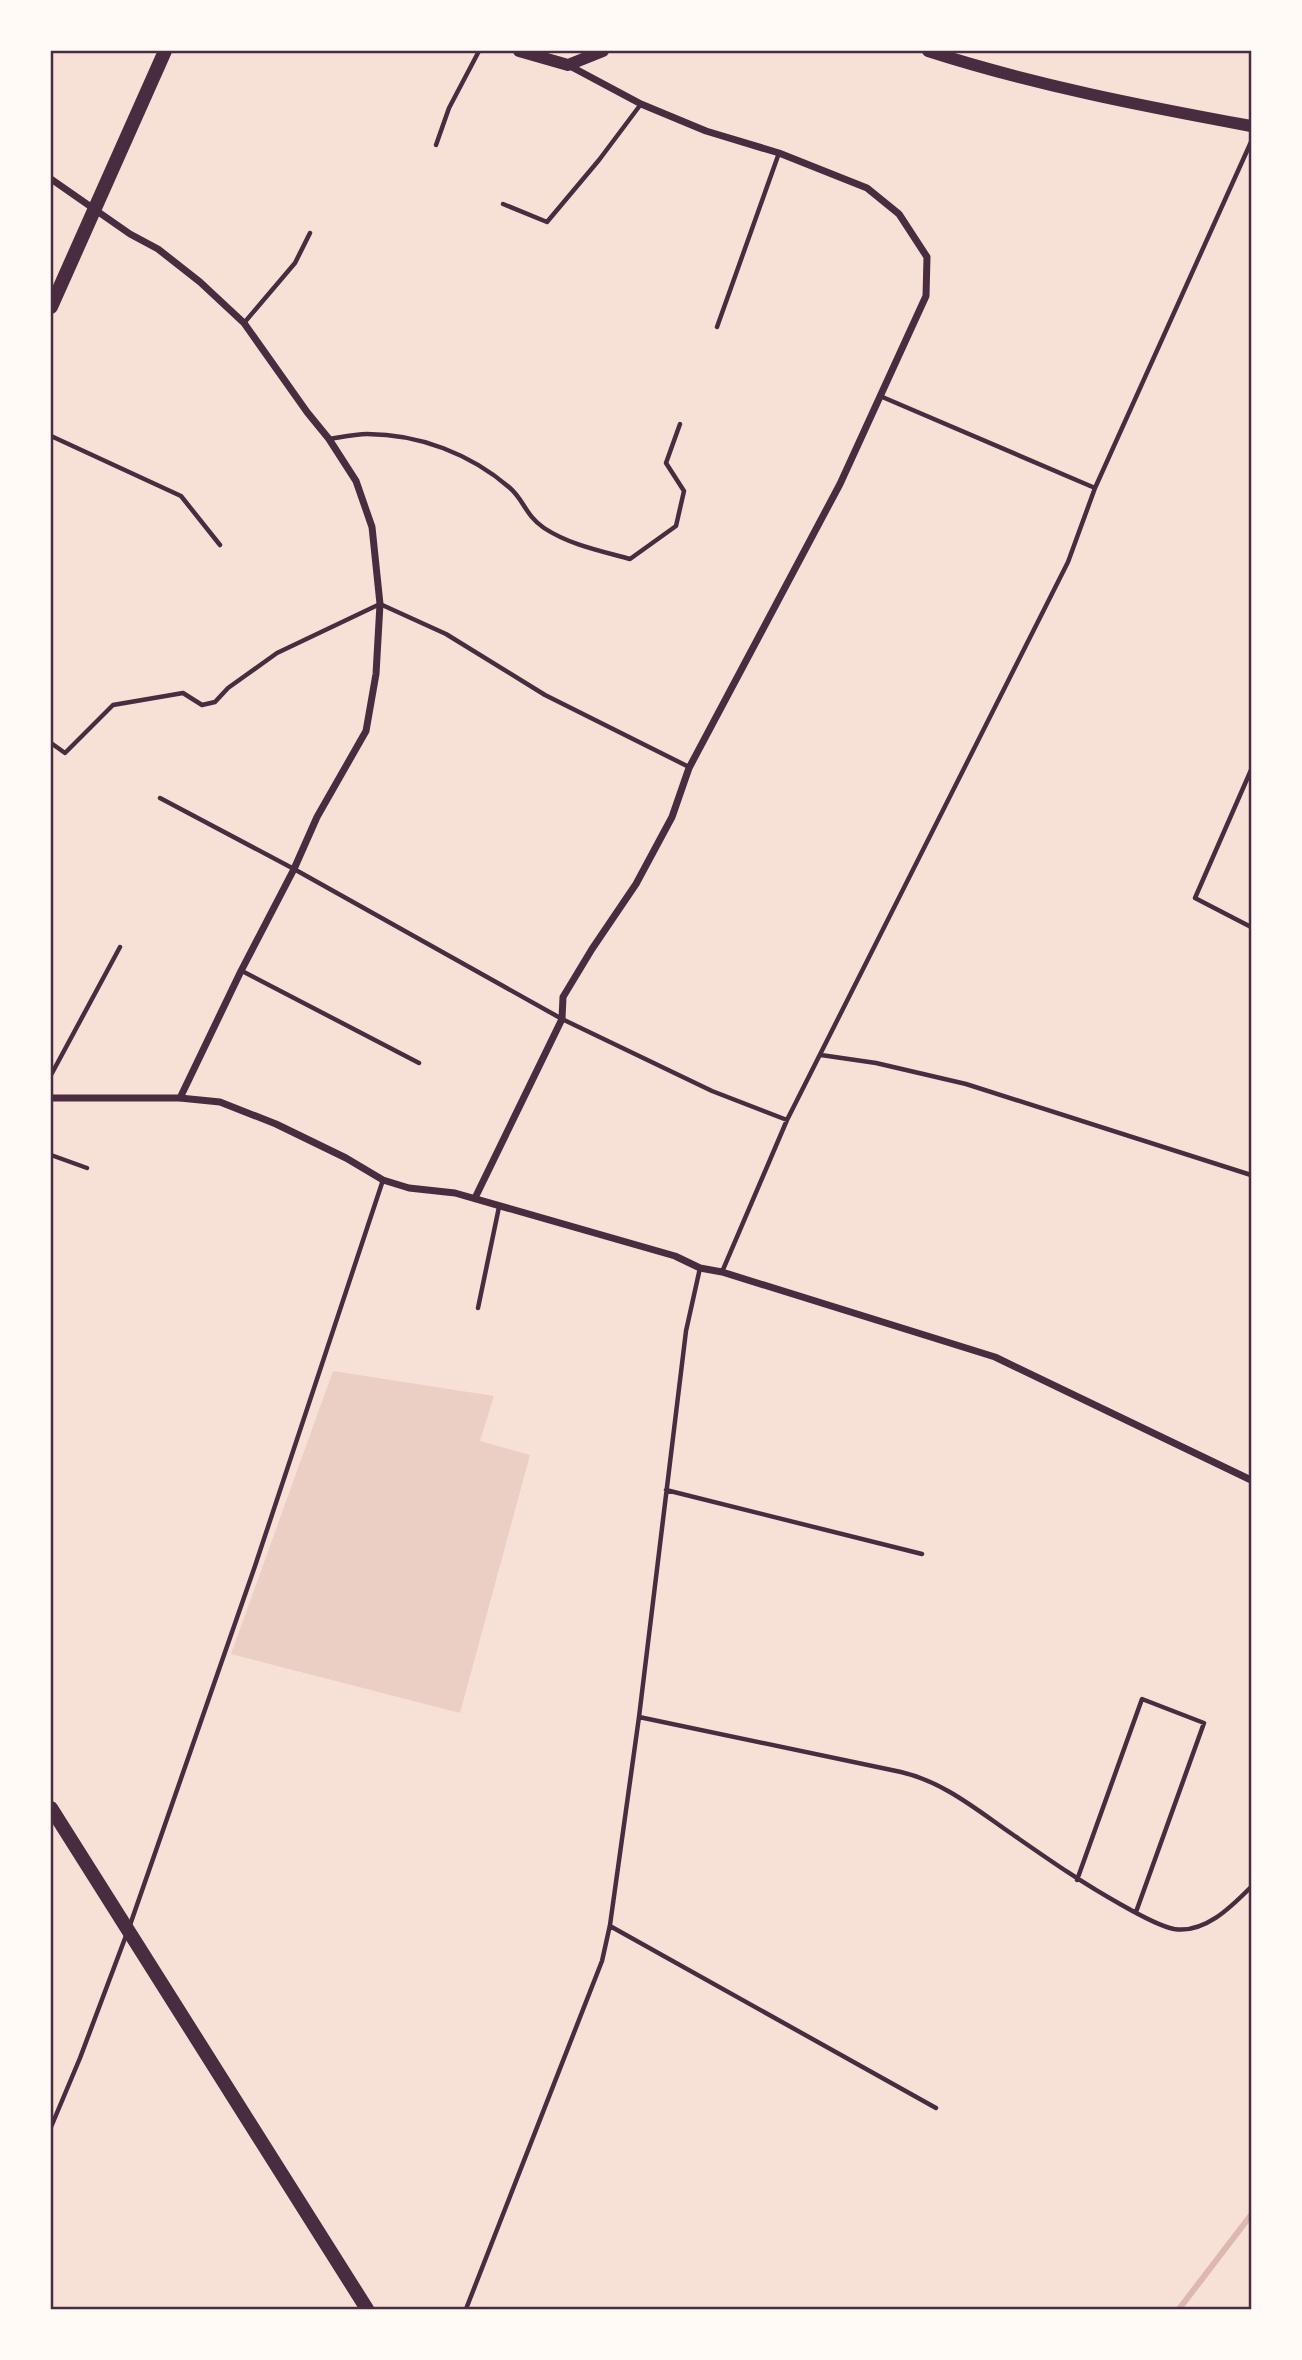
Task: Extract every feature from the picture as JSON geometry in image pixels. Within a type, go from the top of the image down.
[{"type":"main road","points":[[51,307],[165,51]]},
{"type":"main road","points":[[51,1808],[368,2309]]},
{"type":"street","points":[[475,1198],[562,1019],[563,997],[636,884],[672,817],[690,768],[840,484],[926,296],[928,257],[899,214],[867,188],[779,153],[706,131],[641,104],[568,65],[519,51]]},
{"type":"street","points":[[568,65],[603,51]]},
{"type":"street","points":[[928,51],[1118,102],[1251,126]]},
{"type":"street","points":[[51,179],[179,266],[244,323],[329,439],[356,481],[372,527],[380,604],[376,674],[366,731],[317,817],[294,869],[180,1098]]},
{"type":"street","points":[[51,1098],[180,1098],[220,1102],[346,1158],[383,1180],[409,1188],[475,1198],[675,1256],[700,1268],[722,1272],[995,1357],[1251,1480]]},
{"type":"lane","points":[[436,145],[449,108],[479,51]]},
{"type":"lane","points":[[503,204],[547,222],[641,104]]},
{"type":"lane","points":[[722,1272],[787,1120],[1068,562],[1095,488],[1251,142]]},
{"type":"lane","points":[[716,327],[779,153]]},
{"type":"lane","points":[[244,323],[295,263],[310,233]]},
{"type":"lane","points":[[880,397],[1095,488]]},
{"type":"lane","points":[[329,439],[366,434],[404,437],[430,443],[488,469],[514,491],[528,515],[544,528],[569,541],[630,559],[676,526],[684,491],[666,463],[680,424]]},
{"type":"lane","points":[[51,436],[181,496],[220,545]]},
{"type":"lane","points":[[51,743],[65,753],[113,705],[183,693],[202,705],[215,702],[228,688],[277,653],[380,604],[446,634],[544,695],[690,768]]},
{"type":"lane","points":[[1251,770],[1195,898],[1251,927]]},
{"type":"lane","points":[[160,798],[294,869],[562,1019],[712,1091],[787,1120]]},
{"type":"lane","points":[[51,1075],[120,947]]},
{"type":"lane","points":[[241,971],[419,1063]]},
{"type":"lane","points":[[821,1055],[876,1063],[966,1084],[1251,1175]]},
{"type":"lane","points":[[51,1155],[87,1168]]},
{"type":"lane","points":[[51,2127],[128,1930],[255,1566],[383,1180]]},
{"type":"lane","points":[[478,1308],[499,1206]]},
{"type":"lane","points":[[466,2309],[602,1961],[610,1925],[639,1717],[686,1331],[700,1268]]},
{"type":"lane","points":[[666,1490],[922,1554]]},
{"type":"lane","points":[[1077,1880],[1142,1699],[1204,1723],[1136,1912]]},
{"type":"lane","points":[[639,1717],[924,1779],[956,1796],[1077,1880],[1174,1929],[1190,1927],[1217,1917],[1251,1887]]},
{"type":"lane","points":[[610,1925],[936,2108]]},
{"type":"shaded area","points":[[333,1371],[494,1396],[480,1441],[530,1455],[460,1713],[231,1654]]},
{"type":"waterway","points":[[1179,2309],[1251,2215]]}]
